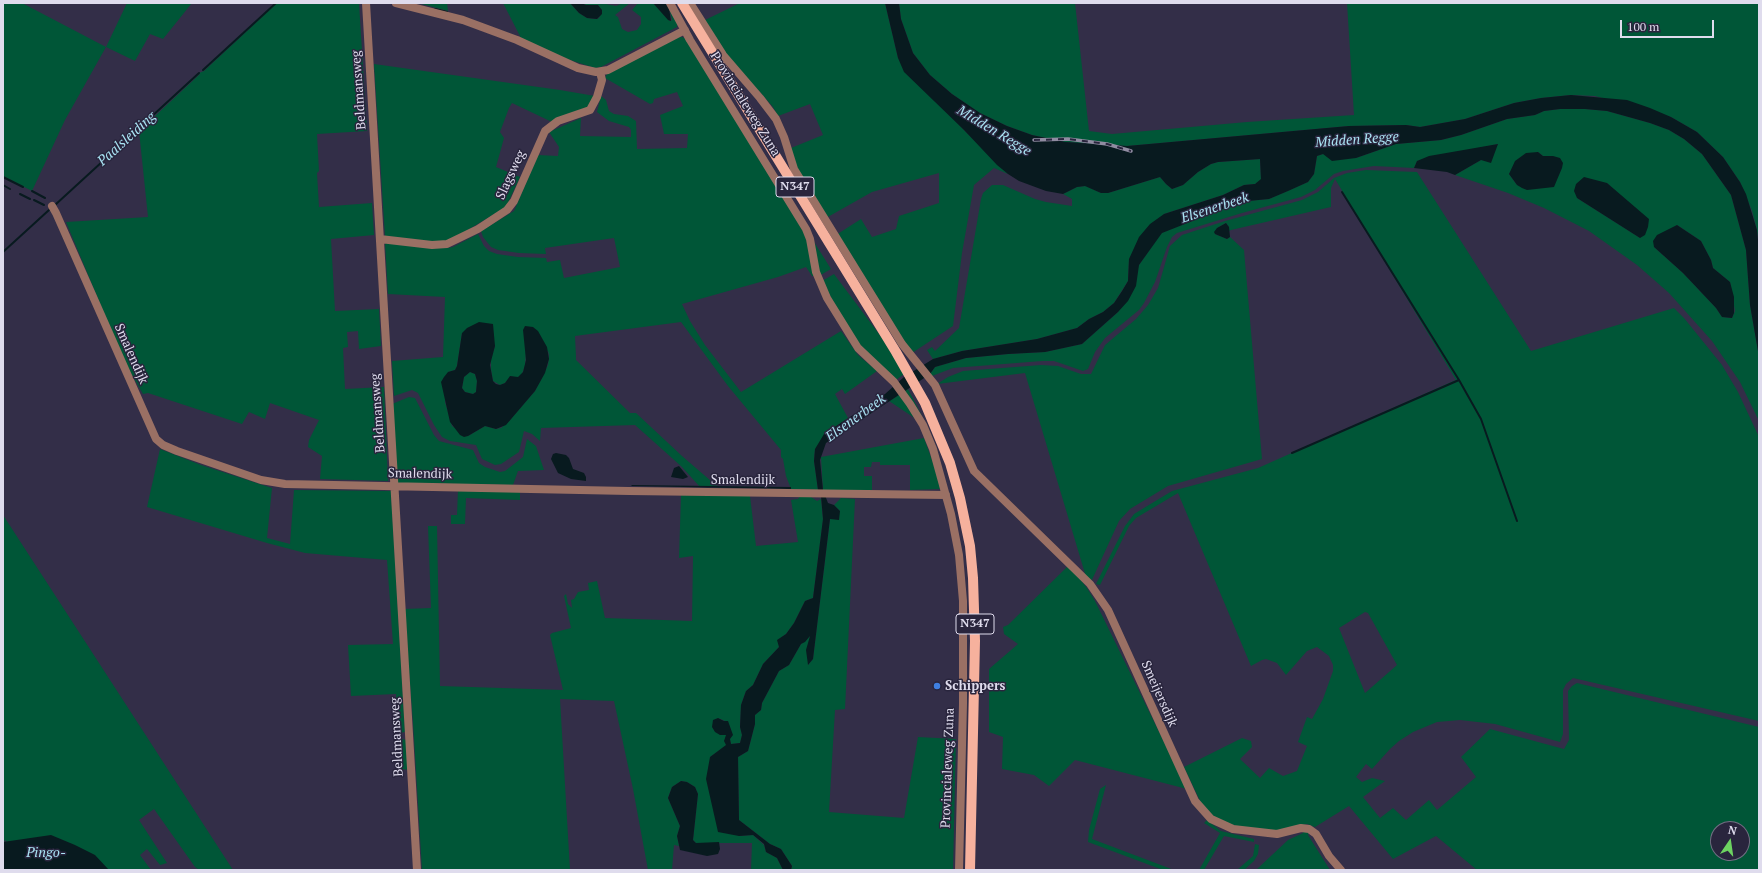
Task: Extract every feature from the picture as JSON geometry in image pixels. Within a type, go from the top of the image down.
[{"type":"main road","name":"Provincialeweg Zuna","points":[[682,3],[908,371],[934,422],[950,463],[960,498],[970,546],[973,572],[975,641],[970,870]]},
{"type":"street","name":"Beldmansweg","points":[[366,3],[417,870]]},
{"type":"street","points":[[396,3],[463,20],[512,38],[578,68],[592,72],[608,70],[685,30]]},
{"type":"street","name":"Provincialeweg Zuna","points":[[670,3],[806,229],[810,238],[816,272],[826,298],[858,348],[894,382],[905,397],[923,425],[933,449],[946,495],[959,555],[963,601],[963,704],[959,870]]},
{"type":"street","name":"Provincialeweg Zuna","points":[[690,3],[723,55],[776,119],[784,137],[794,169],[902,344],[935,385],[945,404],[974,471]]},
{"type":"street","name":"Slagsweg","points":[[380,239],[432,245],[447,244],[478,230],[507,210],[514,201],[545,131],[556,122],[590,110],[596,100],[600,88],[602,80],[600,72]]},
{"type":"street","name":"Smalendijk","points":[[52,206],[56,211],[151,430],[161,443],[188,455],[269,482],[630,491],[946,495]]},
{"type":"street","name":"Smeijersdijk","points":[[974,471],[1090,584],[1108,610],[1190,792],[1206,815],[1229,828],[1254,832],[1281,834],[1301,828],[1309,829],[1316,834],[1329,856],[1341,870]]},
{"type":"green space","points":[[3,3],[22,3],[106,47],[65,120],[32,191],[3,176]]},
{"type":"green space","points":[[127,3],[192,3],[163,39],[150,34],[135,61],[106,47]]},
{"type":"green space","points":[[277,3],[359,3],[367,131],[317,134],[319,207],[372,203],[374,235],[331,239],[335,311],[379,309],[381,346],[359,349],[358,331],[347,332],[348,347],[343,348],[345,389],[384,387],[388,481],[320,479],[322,456],[308,447],[309,440],[319,420],[270,403],[265,419],[249,412],[242,424],[148,393],[143,394],[124,361],[66,222],[148,217],[139,131],[200,74],[199,73],[204,71]]},
{"type":"green space","points":[[418,3],[447,3],[448,11]]},
{"type":"green space","points":[[503,3],[570,3],[579,13],[587,18],[596,19],[599,18],[602,12],[598,5],[586,5],[581,3],[601,3],[616,6],[623,3],[630,3],[615,15],[618,17],[622,29],[628,32],[637,30],[641,24],[641,17],[632,10],[638,3],[653,3],[670,21],[672,20],[669,8],[677,23],[677,27],[601,67],[595,68],[567,59],[522,40]]},
{"type":"green space","points":[[740,3],[885,3],[898,58],[964,130],[1008,174],[994,168],[974,185],[962,253],[953,326],[912,353],[836,235],[861,219],[872,237],[896,229],[899,216],[939,203],[939,173],[872,192],[826,218],[798,172],[791,148],[823,135],[810,104],[778,116],[773,107],[760,92],[738,74],[705,20]]},
{"type":"green space","points":[[899,3],[1075,3],[1089,131],[1112,134],[1247,122],[1354,115],[1347,3],[1759,3],[1759,250],[1757,230],[1752,211],[1740,182],[1723,157],[1697,132],[1671,117],[1595,96],[1571,95],[1514,103],[1465,119],[1420,127],[1406,125],[1349,126],[1127,146],[1065,142],[1032,135],[1007,126],[980,113],[952,94],[930,75],[913,53],[901,19]]},
{"type":"green space","points":[[679,36],[687,39],[831,269],[819,276],[812,276],[806,267],[778,277],[682,304],[690,321],[705,345],[741,392],[841,331],[858,355],[877,371],[845,394],[842,389],[835,394],[848,418],[830,430],[815,449],[814,461],[818,490],[791,489],[786,476],[783,459],[781,457],[781,450],[728,386],[681,322],[575,336],[576,360],[630,413],[636,413],[718,487],[700,487],[682,467],[635,425],[541,428],[540,441],[532,434],[524,431],[519,452],[501,464],[495,465],[482,459],[476,445],[450,441],[442,437],[434,425],[418,393],[412,390],[394,396],[392,361],[443,357],[445,297],[388,294],[385,243],[448,248],[453,247],[478,234],[484,246],[489,251],[497,254],[518,257],[546,258],[547,262],[560,260],[564,278],[620,267],[614,238],[545,248],[546,254],[519,253],[498,250],[491,247],[483,237],[481,231],[514,211],[538,155],[558,156],[559,147],[549,132],[581,118],[580,136],[631,137],[631,130],[629,127],[609,121],[597,112],[601,96],[606,100],[609,111],[614,114],[628,116],[636,121],[637,149],[687,148],[688,134],[664,134],[660,115],[683,106],[677,92],[654,99],[653,103],[650,104],[605,78],[607,74]],"holes":[[[462,333],[495,346],[491,359],[491,369],[493,381],[500,385],[505,383],[511,376],[515,378],[521,376],[525,366],[526,352],[548,351],[548,365],[535,391],[509,421],[501,428],[496,429],[485,426],[468,436],[452,426],[445,402],[448,372],[455,370],[457,366]]]},
{"type":"green space","points":[[374,64],[595,96],[587,110],[552,122],[512,103],[500,132],[504,138],[496,167],[520,177],[506,207],[446,243],[385,236]]},
{"type":"green space","points":[[1560,109],[1585,109],[1607,111],[1669,130],[1684,139],[1702,154],[1731,195],[1746,250],[1750,305],[1759,357],[1759,421],[1740,382],[1712,341],[1669,293],[1637,265],[1589,231],[1544,208],[1508,193],[1455,175],[1481,160],[1498,144],[1417,161],[1414,168],[1374,166],[1343,171],[1334,174],[1315,190],[1301,197],[1177,233],[1172,237],[1167,247],[1155,282],[1144,303],[1139,310],[1105,338],[1095,352],[1088,369],[1083,371],[1054,361],[1042,361],[953,368],[932,376],[930,374],[935,367],[966,358],[1045,352],[1082,344],[1118,312],[1139,265],[1161,233],[1228,207],[1248,201],[1269,199],[1308,182],[1314,174],[1317,156],[1323,154],[1356,158],[1396,144],[1441,140],[1461,135],[1507,119],[1535,115],[1544,111]],"holes":[[[1538,152],[1543,156],[1554,187],[1517,185],[1509,174]],[[1607,183],[1627,202],[1640,238],[1577,198]],[[1677,225],[1701,241],[1711,260],[1713,268],[1730,282],[1735,311],[1732,318],[1722,317],[1716,308],[1683,273],[1654,247]]]},
{"type":"green space","points":[[1260,159],[1261,180],[1255,184],[1244,185],[1223,195],[1164,214],[1129,259],[1128,281],[1114,303],[1103,312],[1089,319],[1077,328],[1037,339],[962,351],[933,359],[927,350],[932,347],[935,351],[959,328],[981,199],[983,193],[992,185],[1003,185],[1035,199],[1072,206],[1072,199],[1063,194],[1077,187],[1086,186],[1101,193],[1108,193],[1160,177],[1172,189],[1183,185],[1198,172],[1211,164],[1218,162]]},
{"type":"green space","points":[[1366,170],[1417,172],[1531,351],[1674,308],[1684,318],[1722,365],[1738,392],[1759,437],[1759,721],[1573,678],[1566,684],[1563,690],[1563,734],[1560,742],[1495,724],[1460,720],[1437,722],[1413,732],[1399,741],[1372,769],[1366,764],[1356,777],[1362,782],[1372,778],[1385,781],[1363,797],[1380,818],[1393,808],[1406,820],[1429,800],[1437,810],[1476,777],[1461,757],[1490,729],[1564,749],[1569,740],[1568,691],[1577,683],[1759,727],[1759,870],[1477,870],[1436,836],[1393,859],[1349,806],[1315,827],[1307,824],[1274,832],[1239,827],[1216,820],[1202,805],[1184,767],[1242,738],[1251,741],[1252,747],[1240,759],[1260,778],[1269,768],[1283,776],[1297,771],[1307,746],[1298,742],[1307,717],[1312,719],[1323,699],[1333,671],[1333,665],[1329,656],[1317,647],[1307,651],[1286,675],[1277,663],[1266,659],[1251,666],[1178,493],[1136,518],[1129,526],[1100,585],[1096,584],[1125,526],[1134,514],[1172,491],[1258,468],[1456,380],[1335,179],[1331,188],[1331,207],[1229,231],[1229,227],[1226,223],[1217,228],[1215,234],[1227,239],[1230,237],[1244,250],[1262,459],[1168,486],[1130,509],[1119,521],[1091,582],[1086,577],[1025,373],[937,384],[948,377],[963,371],[1041,365],[1058,366],[1081,374],[1091,374],[1105,345],[1136,319],[1148,305],[1158,288],[1170,246],[1182,235],[1225,221],[1302,200],[1318,192],[1334,178],[1347,173]],"holes":[[[1365,612],[1368,613],[1397,665],[1365,693],[1339,628]]]},
{"type":"green space","points":[[834,274],[882,338],[904,374],[896,380],[853,338],[822,281]]},
{"type":"green space","points":[[470,372],[475,374],[477,381],[476,392],[473,394],[465,392],[462,388],[464,377]]},
{"type":"green space","points":[[908,389],[922,416],[919,421],[889,401]]},
{"type":"green space","points":[[409,397],[415,398],[434,435],[439,441],[473,450],[479,463],[485,467],[500,472],[505,471],[523,457],[527,439],[536,446],[544,470],[518,471],[513,485],[397,483],[392,404]]},
{"type":"green space","points":[[924,438],[936,471],[940,489],[910,490],[910,465],[880,465],[880,462],[872,462],[871,467],[864,467],[864,476],[872,476],[872,490],[823,490],[821,457]]},
{"type":"green space","points":[[160,449],[201,465],[272,488],[267,538],[290,544],[294,490],[391,491],[405,732],[399,733],[396,694],[351,696],[348,645],[393,644],[387,560],[305,553],[147,507]]},
{"type":"green space","points":[[458,490],[520,492],[520,500],[466,498],[465,524],[451,524],[451,515],[457,515]]},
{"type":"green space","points":[[681,495],[750,496],[756,546],[798,542],[791,500],[798,499],[800,496],[811,497],[817,501],[821,499],[823,520],[813,598],[805,601],[794,623],[786,634],[778,640],[779,647],[763,664],[753,685],[746,691],[741,705],[740,727],[742,735],[740,743],[731,744],[725,721],[718,718],[726,735],[727,745],[710,757],[739,836],[753,835],[764,845],[766,852],[777,858],[783,870],[751,870],[752,843],[696,843],[693,840],[698,794],[695,787],[687,782],[681,781],[672,787],[668,798],[680,826],[677,836],[679,846],[674,845],[672,870],[648,870],[633,789],[614,701],[560,699],[570,870],[422,870],[413,722],[404,609],[431,608],[428,526],[437,526],[440,686],[563,690],[550,635],[552,633],[571,628],[564,596],[566,594],[568,604],[572,608],[571,600],[574,599],[578,592],[589,590],[588,583],[597,581],[605,618],[692,621],[693,556],[679,558]]},
{"type":"green space","points":[[841,498],[855,499],[845,709],[835,710],[829,812],[904,818],[918,737],[956,739],[953,870],[791,870],[792,866],[781,849],[770,844],[739,820],[738,757],[748,751],[755,724],[755,715],[761,710],[762,703],[779,671],[789,665],[801,644],[811,635],[808,665],[813,659],[830,519],[840,511],[834,505]]},
{"type":"green space","points":[[3,515],[233,870],[199,870],[195,867],[154,809],[139,820],[167,863],[160,865],[147,849],[140,855],[151,870],[3,870],[6,840],[3,842]]},
{"type":"green space","points":[[1069,565],[1095,601],[1187,789],[1075,760],[1049,786],[1034,775],[1002,769],[1003,737],[989,732],[989,669],[1018,644],[1004,634],[1003,627],[1008,625]]},
{"type":"green space","points":[[399,738],[406,740],[409,770],[402,769]]},
{"type":"green space","points":[[1106,785],[1092,839],[1174,870],[1163,870],[1088,842],[1089,830],[1100,789]]},
{"type":"green space","points":[[1207,820],[1221,831],[1254,839],[1254,842],[1224,836],[1204,870],[1199,870],[1220,833],[1204,823]]},
{"type":"green space","points":[[1303,831],[1309,832],[1308,835],[1330,870],[1256,870],[1288,840],[1303,833]]},
{"type":"green space","points":[[1255,844],[1259,845],[1258,854],[1254,861],[1244,870],[1237,870],[1253,856]]},
{"type":"water","points":[[570,3],[598,5],[602,10],[602,14],[597,19],[587,18],[579,13]]},
{"type":"water","points":[[653,3],[665,3],[669,8],[671,21],[668,20]]},
{"type":"water","points":[[885,3],[899,3],[901,19],[913,53],[930,75],[952,94],[980,113],[1007,126],[1032,135],[1065,142],[1127,146],[1349,126],[1406,125],[1420,127],[1465,119],[1514,103],[1571,95],[1627,100],[1650,108],[1671,117],[1697,132],[1723,157],[1740,182],[1746,194],[1757,230],[1759,250],[1759,357],[1750,305],[1746,250],[1731,195],[1702,154],[1684,139],[1669,130],[1650,123],[1607,111],[1560,109],[1544,111],[1535,115],[1507,119],[1461,135],[1441,140],[1396,144],[1356,158],[1332,161],[1323,154],[1317,156],[1314,174],[1308,182],[1269,199],[1248,201],[1228,207],[1162,233],[1139,265],[1136,286],[1128,301],[1118,312],[1082,344],[1045,352],[966,358],[935,367],[930,374],[826,443],[820,460],[823,490],[828,503],[834,505],[840,511],[839,520],[830,519],[813,659],[808,665],[806,650],[810,636],[801,644],[789,665],[779,671],[762,703],[761,710],[755,715],[755,724],[748,751],[738,757],[739,820],[770,844],[781,849],[792,866],[791,870],[783,870],[777,858],[766,852],[764,844],[753,835],[739,836],[718,832],[706,779],[710,757],[726,745],[724,741],[726,735],[720,735],[715,732],[712,727],[713,720],[718,718],[728,721],[733,735],[730,739],[731,744],[740,743],[742,735],[740,727],[741,705],[746,691],[753,685],[763,664],[779,647],[777,640],[786,634],[794,623],[805,601],[813,598],[823,519],[821,496],[818,490],[814,461],[815,449],[824,434],[885,394],[904,377],[933,359],[962,351],[1037,339],[1077,328],[1089,319],[1103,312],[1114,303],[1128,281],[1129,259],[1139,237],[1150,224],[1164,214],[1223,195],[1244,185],[1255,184],[1261,179],[1260,159],[1218,162],[1211,164],[1198,172],[1183,185],[1172,189],[1160,177],[1108,193],[1101,193],[1085,186],[1077,187],[1063,194],[1046,191],[1019,181],[997,165],[964,130],[904,72],[898,58]]},
{"type":"water","points":[[1498,144],[1491,163],[1481,160],[1455,175],[1447,172],[1414,168],[1417,161],[1429,156]]},
{"type":"water","points":[[1538,152],[1543,156],[1560,158],[1563,163],[1562,168],[1554,187],[1527,190],[1517,185],[1509,174],[1515,161],[1526,153]]},
{"type":"water","points":[[1584,177],[1607,183],[1649,219],[1645,235],[1640,238],[1577,198],[1574,191],[1576,184]]},
{"type":"water","points":[[1226,223],[1229,227],[1230,237],[1227,239],[1215,234],[1214,232],[1217,228]]},
{"type":"water","points":[[1677,225],[1701,241],[1711,260],[1713,268],[1730,282],[1734,297],[1734,313],[1732,318],[1722,317],[1716,308],[1683,273],[1654,247],[1653,241],[1657,235]]},
{"type":"water","points":[[479,322],[493,324],[495,346],[490,365],[493,381],[496,384],[500,385],[505,383],[510,376],[518,377],[523,372],[526,360],[523,330],[525,326],[533,327],[538,331],[547,347],[549,359],[545,373],[535,391],[506,425],[496,429],[485,426],[464,437],[460,435],[450,422],[441,382],[448,372],[455,370],[457,366],[462,333],[467,328]],"holes":[[[470,372],[475,374],[477,381],[476,392],[473,394],[465,392],[462,388],[464,377]]]},
{"type":"water","points":[[556,453],[566,455],[569,458],[573,469],[584,473],[586,481],[571,479],[558,473],[551,459],[553,454]]},
{"type":"water","points":[[679,466],[688,477],[683,479],[671,477],[674,468]]},
{"type":"water","points":[[631,486],[791,487],[791,489]]},
{"type":"water","points":[[681,781],[687,782],[695,787],[698,794],[693,840],[696,843],[719,842],[720,849],[718,854],[707,856],[680,850],[677,836],[680,826],[668,798],[672,787]]},
{"type":"water","name":"Pingo-","points":[[51,835],[95,855],[109,870],[3,870],[3,842]]},
{"type":"waterway","name":"Paalsleiding","points":[[203,70],[276,3]]},
{"type":"waterway","points":[[435,9],[447,12]]},
{"type":"waterway","name":"Paalsleiding","points":[[55,205],[199,73]]},
{"type":"waterway","points":[[3,177],[23,187]]},
{"type":"waterway","points":[[3,185],[10,189]]},
{"type":"waterway","points":[[32,191],[45,198]]},
{"type":"waterway","points":[[1342,192],[1459,380]]},
{"type":"waterway","points":[[20,194],[30,199]]},
{"type":"waterway","points":[[34,200],[44,205]]},
{"type":"waterway","name":"Paalsleiding","points":[[3,252],[49,210]]},
{"type":"waterway","points":[[1292,453],[1459,380],[1481,419],[1517,521]]},
{"type":"railway","points":[[1034,140],[1068,139],[1107,144],[1131,151]]},
{"type":"place","name":"Schippers","points":[[937,686]]},
{"type":"water label","name":"Midden Regge","points":[[994,131]]},
{"type":"water label","name":"Midden Regge","points":[[1357,140]]},
{"type":"water label","name":"Elsenerbeek","points":[[1215,208]]},
{"type":"water label","name":"Elsenerbeek","points":[[856,418]]}]
